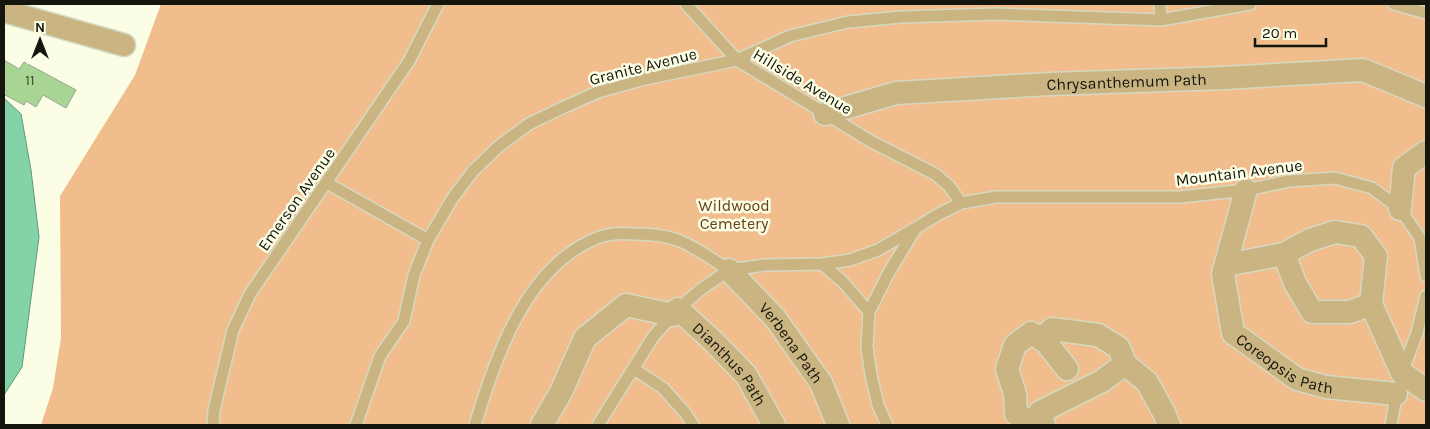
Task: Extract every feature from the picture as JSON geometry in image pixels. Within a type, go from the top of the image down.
[{"type":"street","points":[[4,11],[124,45]]},
{"type":"street","name":"Chrysanthemum Path","points":[[825,114],[896,93],[1364,70],[1426,96]]},
{"type":"street","points":[[1400,209],[1404,168],[1426,152]]},
{"type":"street","name":"Coreopsis Path","points":[[1246,190],[1223,274],[1233,333],[1297,379],[1326,387],[1399,383]]},
{"type":"street","points":[[1226,265],[1284,254],[1310,240],[1335,232],[1360,236],[1376,256],[1371,304],[1399,383],[1426,390]]},
{"type":"street","points":[[1284,254],[1295,283],[1312,312],[1350,312],[1371,304]]},
{"type":"street","name":"Verbena Path","points":[[729,270],[775,318],[821,383],[838,425]]},
{"type":"street","points":[[542,425],[561,392],[585,338],[626,305],[676,312]]},
{"type":"street","name":"Dianthus Path","points":[[676,312],[712,340],[746,375],[774,425]]},
{"type":"street","points":[[1042,339],[1052,330],[1098,335],[1119,348],[1125,364],[1147,382],[1169,425]]},
{"type":"street","points":[[1037,425],[1016,414],[1015,394],[1006,369],[1015,345],[1031,333],[1046,342],[1066,369]]},
{"type":"street","points":[[1044,425],[1040,412],[1102,381],[1125,364]]},
{"type":"lane","name":"Emerson Avenue","points":[[213,425],[214,410],[233,330],[250,294],[409,61],[438,4]]},
{"type":"lane","points":[[686,4],[736,60]]},
{"type":"lane","points":[[1160,4],[1161,20]]},
{"type":"lane","name":"Hillside Avenue","points":[[736,60],[790,36],[857,21],[901,17],[996,14],[1161,20],[1250,4]]},
{"type":"lane","points":[[1394,4],[1423,9]]},
{"type":"lane","name":"Hillside Avenue","points":[[736,60],[872,142],[935,174],[949,186],[961,203]]},
{"type":"lane","name":"Granite Avenue","points":[[356,425],[380,356],[404,321],[414,275],[428,240],[452,199],[473,171],[499,146],[529,124],[598,92],[645,79],[736,60]]},
{"type":"lane","name":"Mountain Avenue","points":[[729,270],[765,265],[822,264],[850,260],[878,250],[961,203],[996,197],[1180,197],[1246,190],[1289,181],[1335,178],[1372,188],[1400,209],[1420,238],[1426,276]]},
{"type":"lane","points":[[327,183],[428,240]]},
{"type":"lane","name":"Mountain Avenue","points":[[887,425],[878,405],[871,375],[867,347],[869,312],[888,274],[916,228]]},
{"type":"lane","points":[[475,425],[488,381],[518,314],[543,277],[569,254],[598,237],[621,233],[652,235],[678,240],[729,270],[700,290],[653,337],[598,425]]},
{"type":"lane","points":[[822,264],[843,282],[869,312]]},
{"type":"lane","points":[[1391,425],[1399,383],[1417,333],[1426,296]]},
{"type":"lane","points":[[634,369],[663,388],[693,425]]},
{"type":"green space","name":"Wildwood Cemetery","points":[[161,4],[1426,4],[1426,425],[41,425],[53,388],[61,338],[60,196],[135,75]]},
{"type":"shaded area","points":[[4,98],[21,114],[31,170],[39,237],[22,367],[4,395]]},
{"type":"building","points":[[4,60],[19,69],[24,62],[76,90],[66,108],[43,95],[36,107],[26,101],[24,105],[5,95],[7,92],[4,90]]}]
